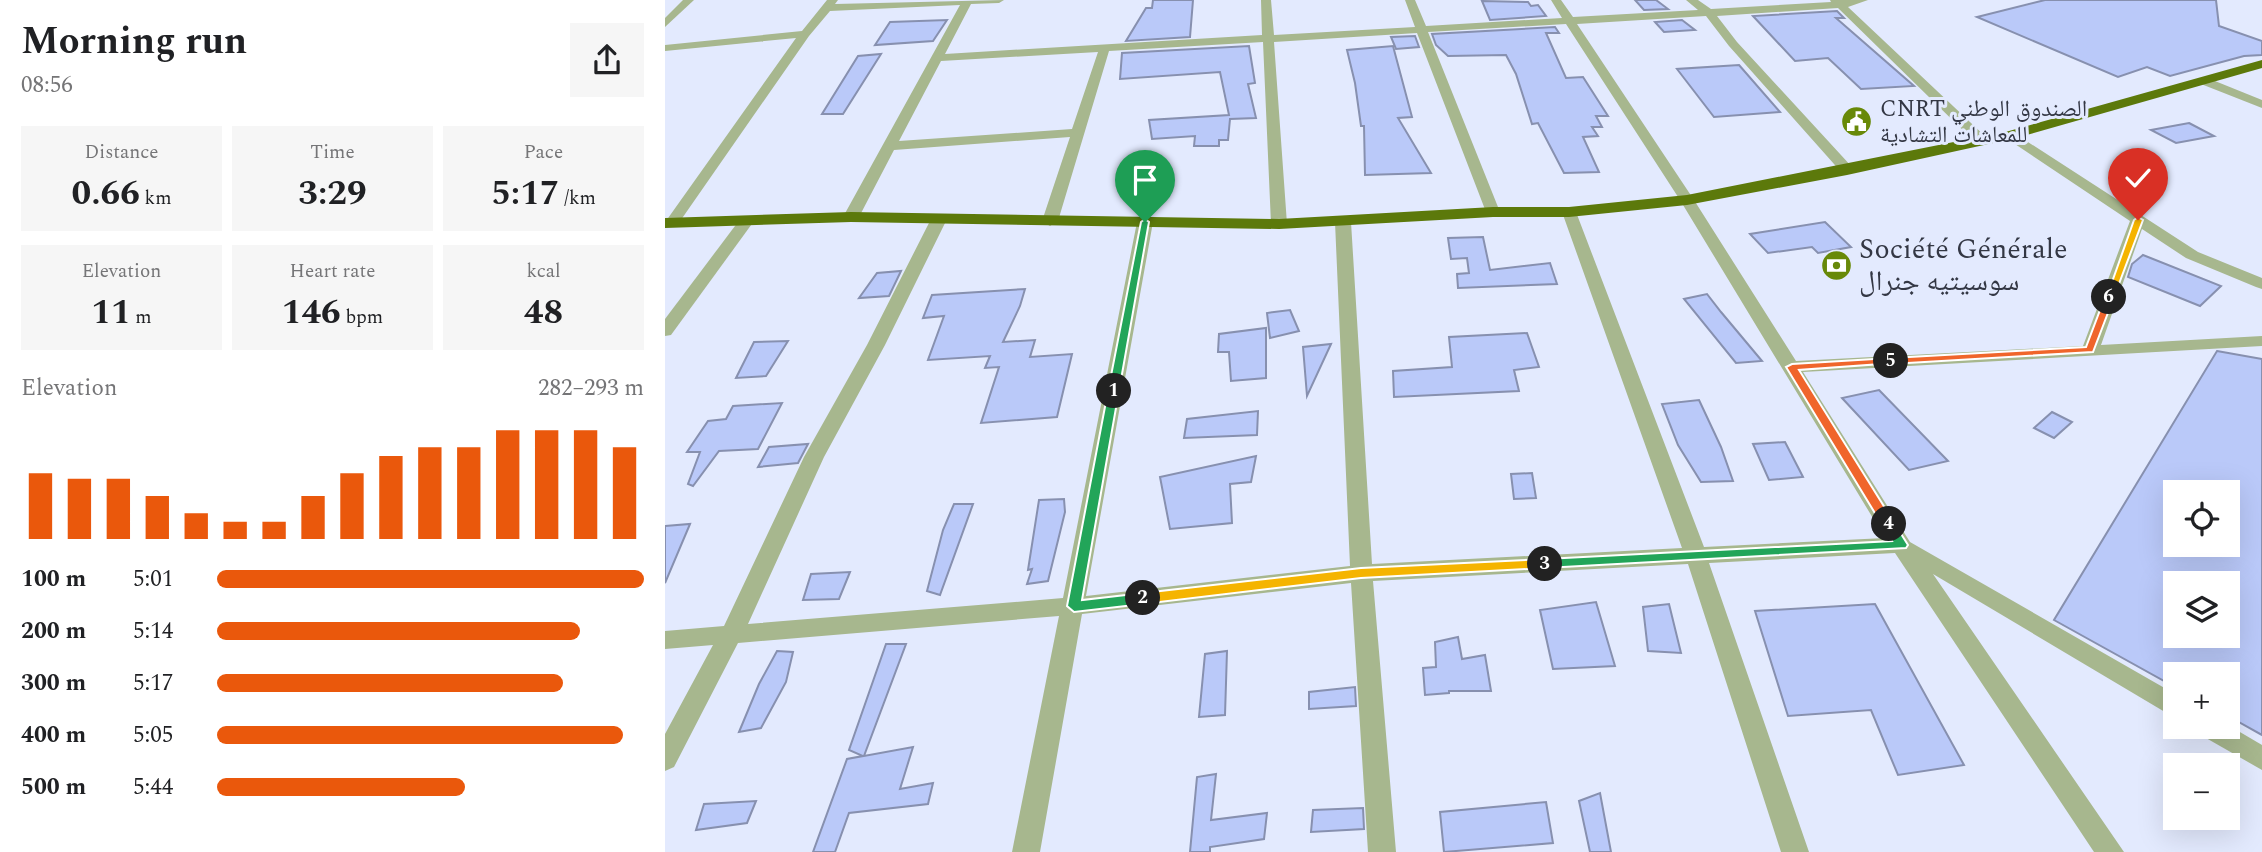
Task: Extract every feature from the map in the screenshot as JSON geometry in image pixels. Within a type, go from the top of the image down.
[{"type":"highway","points":[[668,224],[851,218],[1279,224],[1493,212],[1569,212],[1687,200],[1983,142],[2262,64]]},
{"type":"street","points":[[665,24],[689,0]]},
{"type":"street","points":[[668,224],[829,4],[999,0]]},
{"type":"street","points":[[1266,0],[1279,224]]},
{"type":"street","points":[[1410,0],[1493,212]]},
{"type":"street","points":[[1556,0],[1687,200],[1901,545],[2110,852]]},
{"type":"street","points":[[1691,0],[1709,13],[1733,44],[1847,170]]},
{"type":"street","points":[[935,58],[1709,13],[1863,0]]},
{"type":"street","points":[[851,218],[968,1]]},
{"type":"street","points":[[1838,2],[1983,142]]},
{"type":"street","points":[[665,48],[805,34]]},
{"type":"street","points":[[1050,220],[1104,50]]},
{"type":"street","points":[[2205,80],[2262,104]]},
{"type":"street","points":[[889,146],[1077,133]]},
{"type":"street","points":[[2011,135],[2192,255],[2262,284]]},
{"type":"street","points":[[1569,212],[1696,556],[1794,852]]},
{"type":"street","points":[[665,759],[732,633],[808,468],[876,345],[939,219]]},
{"type":"street","points":[[2090,350],[2138,220]]},
{"type":"street","points":[[665,331],[746,221]]},
{"type":"street","points":[[1025,852],[1074,606],[1145,222]]},
{"type":"street","points":[[1343,222],[1361,573],[1382,852]]},
{"type":"street","points":[[1792,367],[2260,342]]},
{"type":"street","points":[[665,640],[1074,606],[1361,573],[1901,545],[2163,700]]},
{"type":"street","points":[[2230,739],[2262,758]]},
{"type":"building","points":[[1153,0],[1193,0],[1190,37],[1126,41],[1146,8],[1152,8]]},
{"type":"building","points":[[1635,0],[1656,0],[1668,9],[1644,10]]},
{"type":"building","points":[[2045,0],[2216,0],[2219,26],[2262,41],[2262,55],[2244,56],[2170,76],[2147,67],[2118,77],[1977,17]]},
{"type":"building","points":[[1482,1],[1528,2],[1531,6],[1538,5],[1546,16],[1490,20]]},
{"type":"building","points":[[1837,11],[1844,18],[1836,18],[1914,86],[1861,89],[1828,58],[1795,61],[1753,16]]},
{"type":"building","points":[[947,20],[933,41],[875,45],[890,22]]},
{"type":"building","points":[[1682,20],[1695,30],[1664,32],[1655,22]]},
{"type":"building","points":[[1555,27],[1559,33],[1546,33],[1566,78],[1583,77],[1608,116],[1596,116],[1602,127],[1592,127],[1598,136],[1583,137],[1599,172],[1564,173],[1538,123],[1532,124],[1516,74],[1506,55],[1448,56],[1436,45],[1432,34]]},
{"type":"building","points":[[1415,36],[1419,47],[1396,49],[1391,37]]},
{"type":"building","points":[[1249,46],[1255,83],[1248,84],[1256,118],[1230,119],[1228,140],[1219,140],[1219,146],[1194,146],[1195,136],[1152,139],[1149,120],[1229,115],[1220,72],[1120,79],[1122,53]]},
{"type":"building","points":[[1393,46],[1412,117],[1398,118],[1431,173],[1365,175],[1364,126],[1361,126],[1347,50]]},
{"type":"building","points":[[881,54],[843,114],[822,114],[858,56]]},
{"type":"building","points":[[1739,65],[1780,112],[1714,117],[1677,69]]},
{"type":"building","points":[[2189,123],[2214,136],[2176,143],[2151,130]]},
{"type":"building","points":[[1825,222],[1851,247],[1818,253],[1812,247],[1768,253],[1750,234]]},
{"type":"building","points":[[1483,237],[1490,270],[1550,263],[1557,284],[1458,288],[1457,274],[1469,273],[1467,258],[1451,259],[1448,238]]},
{"type":"building","points":[[2143,255],[2221,286],[2200,306],[2128,277],[2132,264]]},
{"type":"building","points":[[901,271],[889,296],[859,298],[877,273]]},
{"type":"building","points":[[1025,289],[1003,342],[1035,340],[1030,357],[1072,354],[1057,417],[981,423],[999,367],[985,368],[990,356],[928,360],[944,316],[923,318],[932,295]]},
{"type":"building","points":[[1707,294],[1762,361],[1736,363],[1684,299]]},
{"type":"building","points":[[1290,310],[1299,331],[1270,338],[1267,313]]},
{"type":"building","points":[[1266,328],[1266,378],[1231,381],[1229,352],[1218,352],[1219,334]]},
{"type":"building","points":[[1527,333],[1539,367],[1514,370],[1519,391],[1394,397],[1393,371],[1452,367],[1449,337]]},
{"type":"building","points":[[788,341],[766,376],[736,378],[754,342]]},
{"type":"building","points":[[1331,344],[1307,396],[1303,347]]},
{"type":"building","points":[[2217,351],[2262,359],[2262,735],[2240,723],[2240,662],[2163,662],[2163,680],[2054,620]]},
{"type":"building","points":[[1879,390],[1948,461],[1909,470],[1842,398]]},
{"type":"building","points":[[1699,400],[1733,481],[1701,482],[1678,445],[1662,404]]},
{"type":"building","points":[[782,403],[758,449],[719,451],[693,486],[688,484],[700,452],[687,452],[708,421],[726,419],[733,406]]},
{"type":"building","points":[[1258,411],[1257,435],[1184,438],[1187,419]]},
{"type":"building","points":[[2052,412],[2072,422],[2054,438],[2034,428]]},
{"type":"building","points":[[1785,442],[1803,477],[1769,480],[1753,444]]},
{"type":"building","points":[[808,444],[798,463],[758,467],[769,447]]},
{"type":"building","points":[[1256,456],[1251,482],[1230,484],[1232,523],[1170,529],[1160,477]]},
{"type":"building","points":[[1532,473],[1536,498],[1514,499],[1511,474]]},
{"type":"building","points":[[1064,499],[1065,512],[1048,581],[1027,584],[1032,569],[1028,570],[1039,500]]},
{"type":"building","points":[[954,504],[973,504],[940,595],[927,591],[943,530]]},
{"type":"building","points":[[690,524],[665,583],[665,526]]},
{"type":"building","points":[[850,572],[839,599],[803,600],[811,574]]},
{"type":"building","points":[[1596,602],[1615,666],[1553,669],[1540,610]]},
{"type":"building","points":[[1669,604],[1681,653],[1648,651],[1643,607]]},
{"type":"building","points":[[1875,604],[1964,765],[1898,775],[1871,710],[1788,716],[1755,611]]},
{"type":"building","points":[[1458,637],[1462,659],[1485,655],[1491,691],[1449,691],[1425,695],[1423,668],[1436,667],[1435,642]]},
{"type":"building","points":[[886,644],[906,644],[864,756],[913,747],[900,789],[933,783],[928,804],[849,813],[835,852],[813,852],[847,759],[863,756],[849,750]]},
{"type":"building","points":[[777,651],[793,652],[786,682],[761,728],[739,732],[759,684]]},
{"type":"building","points":[[1227,651],[1225,715],[1199,717],[1205,654]]},
{"type":"building","points":[[1355,687],[1356,706],[1309,709],[1309,692]]},
{"type":"building","points":[[1216,774],[1211,820],[1267,813],[1264,839],[1210,847],[1210,852],[1190,852],[1197,777]]},
{"type":"building","points":[[1600,793],[1611,852],[1590,852],[1579,801]]},
{"type":"building","points":[[756,801],[747,823],[696,830],[704,804]]},
{"type":"building","points":[[1546,802],[1553,843],[1444,852],[1440,812]]},
{"type":"building","points":[[1363,808],[1364,829],[1311,832],[1313,810]]},
{"type":"place","name":"CNRT الصندوق الوطني للمعاشات التشادية","points":[[1857,122]]},
{"type":"place","name":"Société Générale سوسيتيه جنرال","points":[[1836,265]]},
{"type":"route","points":[[1145,222],[1074,606],[1361,573],[1901,545],[1792,367],[2090,350],[2138,220]]}]
